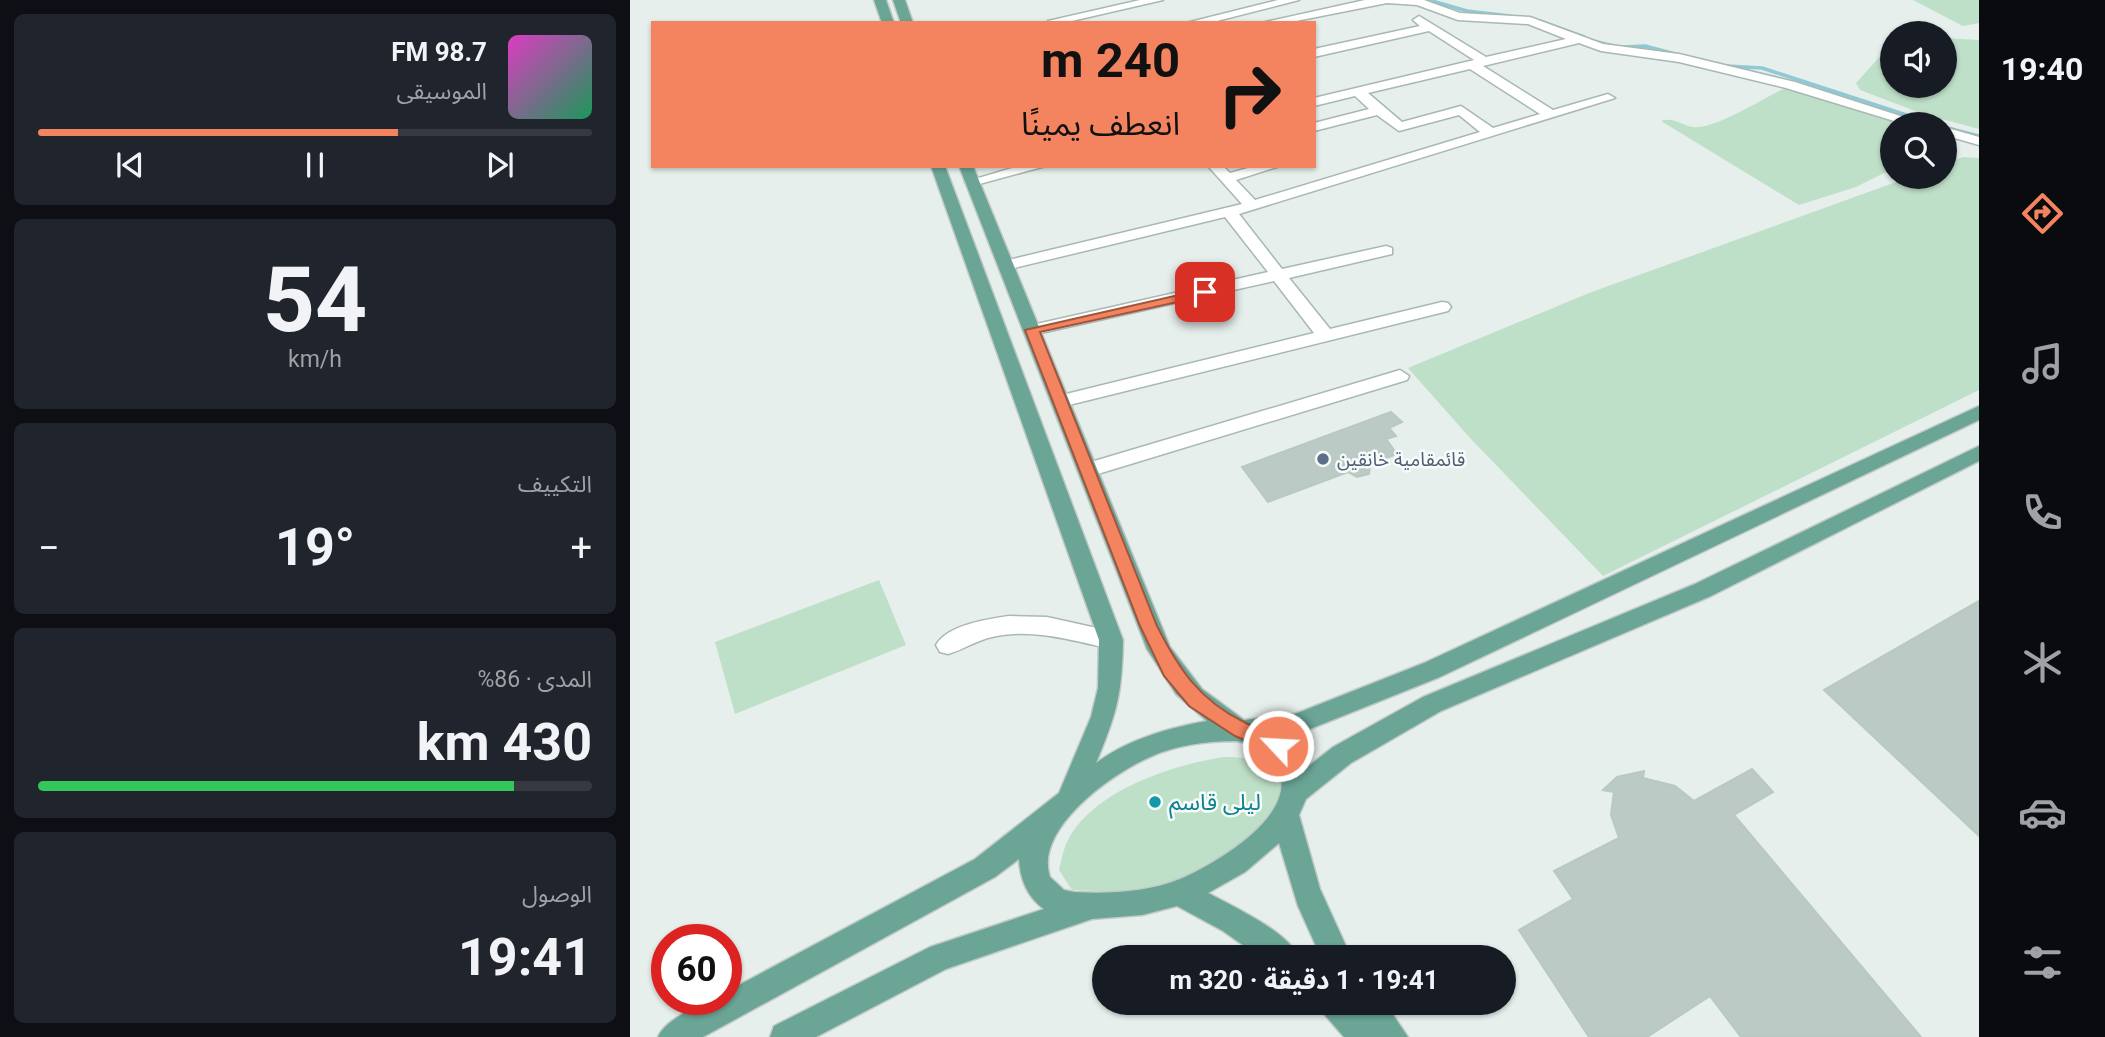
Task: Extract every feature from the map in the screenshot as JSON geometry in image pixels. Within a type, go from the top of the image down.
[{"type":"main road","points":[[880,0],[887,21]]},
{"type":"main road","points":[[898,0],[907,21]]},
{"type":"main road","points":[[939,168],[1111,639],[1110,688],[1103,717],[1061,806],[1034,847],[1032,865],[1037,882],[1056,901],[1084,909]]},
{"type":"main road","points":[[969,174],[1149,626],[1170,671],[1195,700],[1241,731],[1267,739],[1286,756],[1292,767],[1291,804],[1296,860],[1312,905],[1331,945]]},
{"type":"main road","points":[[1031,419],[1062,406]]},
{"type":"main road","points":[[673,1037],[985,868],[1099,772],[1135,751],[1188,735],[1296,723],[1432,670],[1979,412]]},
{"type":"main road","points":[[785,1037],[940,957],[1084,909],[1135,903],[1179,892],[1221,873],[1246,856],[1291,804],[1342,755],[1432,704],[1703,590],[1979,453]]},
{"type":"main road","points":[[1179,892],[1233,921],[1267,945]]},
{"type":"main road","points":[[1345,1015],[1364,1037]]},
{"type":"main road","points":[[1376,1015],[1393,1037]]},
{"type":"street","points":[[1054,21],[1157,0]]},
{"type":"street","points":[[1203,21],[1293,0]]},
{"type":"street","points":[[1276,21],[1384,0],[1432,27],[1551,115]]},
{"type":"street","points":[[1391,0],[1419,2],[1458,16],[1530,21],[1601,47],[1679,58],[1790,85],[1880,112]]},
{"type":"street","points":[[1316,53],[1432,27]]},
{"type":"street","points":[[1316,102],[1580,39]]},
{"type":"street","points":[[1359,92],[1399,127],[1461,110],[1490,134]]},
{"type":"street","points":[[1006,265],[1252,206],[1608,98]]},
{"type":"street","points":[[1316,126],[1380,110]]},
{"type":"street","points":[[1957,135],[1979,141]]},
{"type":"street","points":[[969,174],[1022,168]]},
{"type":"street","points":[[1217,168],[1252,206]]},
{"type":"street","points":[[1228,178],[1266,168]]},
{"type":"street","points":[[1229,212],[1325,335]]},
{"type":"street","points":[[1032,330],[1386,251]]},
{"type":"street","points":[[1062,406],[1325,335],[1442,307]]},
{"type":"street","points":[[1088,470],[1400,376]]},
{"type":"street","points":[[948,645],[985,628],[1024,622],[1111,639]]},
{"type":"green space","points":[[1913,0],[1979,0],[1979,23],[1963,26]]},
{"type":"green space","points":[[1957,39],[1979,40],[1979,129],[1957,123],[1957,112],[1918,112],[1881,98],[1957,98]]},
{"type":"green space","points":[[1880,56],[1880,98],[1860,90],[1856,83]]},
{"type":"green space","points":[[1785,88],[1880,116],[1880,175],[1856,187],[1799,205],[1661,121],[1671,120],[1693,127],[1730,117]]},
{"type":"green space","points":[[1979,158],[1979,390],[1603,576],[1470,438],[1408,368],[1589,293],[1880,188],[1957,189],[1957,159]]},
{"type":"green space","points":[[879,580],[906,645],[735,714],[715,642]]},
{"type":"green space","points":[[1224,757],[1262,761],[1280,773],[1283,790],[1274,810],[1233,852],[1209,869],[1175,886],[1131,892],[1072,890],[1059,870],[1062,857],[1066,844],[1078,825],[1094,809],[1113,795],[1157,774]]},
{"type":"building","name":"قائمقامية خانقين","points":[[1391,412],[1402,422],[1389,428],[1396,436],[1386,439],[1397,454],[1370,464],[1369,474],[1357,477],[1348,472],[1268,502],[1242,467]]},
{"type":"building","points":[[1979,601],[1979,836],[1824,690]]},
{"type":"building","points":[[1752,769],[1773,792],[1734,815],[1921,1037],[1741,1037],[1710,996],[1647,1037],[1589,1037],[1519,930],[1573,899],[1554,871],[1619,838],[1611,815],[1614,792],[1603,790],[1617,777],[1644,771],[1643,778],[1675,786],[1694,801]]},
{"type":"waterway","points":[[1429,0],[1467,11],[1510,16]]},
{"type":"waterway","points":[[1540,21],[1584,37]]},
{"type":"waterway","points":[[1593,41],[1614,46]]},
{"type":"waterway","points":[[1623,47],[1645,46],[1679,55]]},
{"type":"waterway","points":[[1726,66],[1762,68],[1897,112]]},
{"type":"waterway","points":[[1957,130],[1979,136]]},
{"type":"place","name":"قائمقامية خانقين","points":[[1323,459]]},
{"type":"place","name":"ليلى قاسم","points":[[1155,802]]},
{"type":"route","points":[[1205,292],[1032,330],[1149,626],[1170,671],[1195,700],[1241,731],[1255,733],[1278,746]]}]
